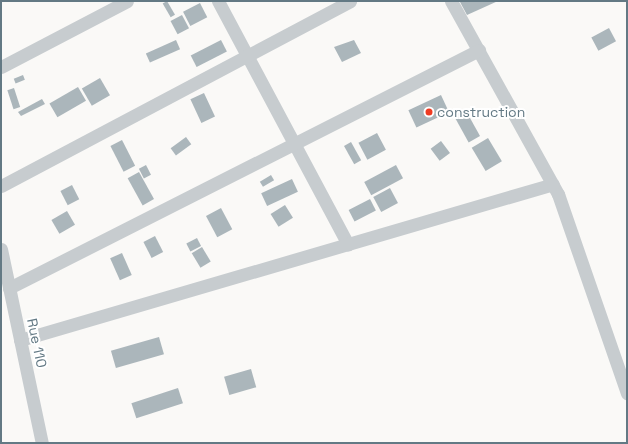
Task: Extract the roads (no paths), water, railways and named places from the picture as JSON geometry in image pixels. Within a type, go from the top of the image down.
[{"type":"street","points":[[1,67],[127,1]]},
{"type":"street","points":[[218,1],[348,244]]},
{"type":"street","points":[[1,186],[350,1]]},
{"type":"street","points":[[451,1],[553,184],[627,394]]},
{"type":"street","points":[[9,288],[478,50]]},
{"type":"street","points":[[20,340],[553,184]]},
{"type":"street","name":"Rue 110","points":[[1,252],[42,443]]},
{"type":"place","name":"construction","points":[[429,112]]}]
